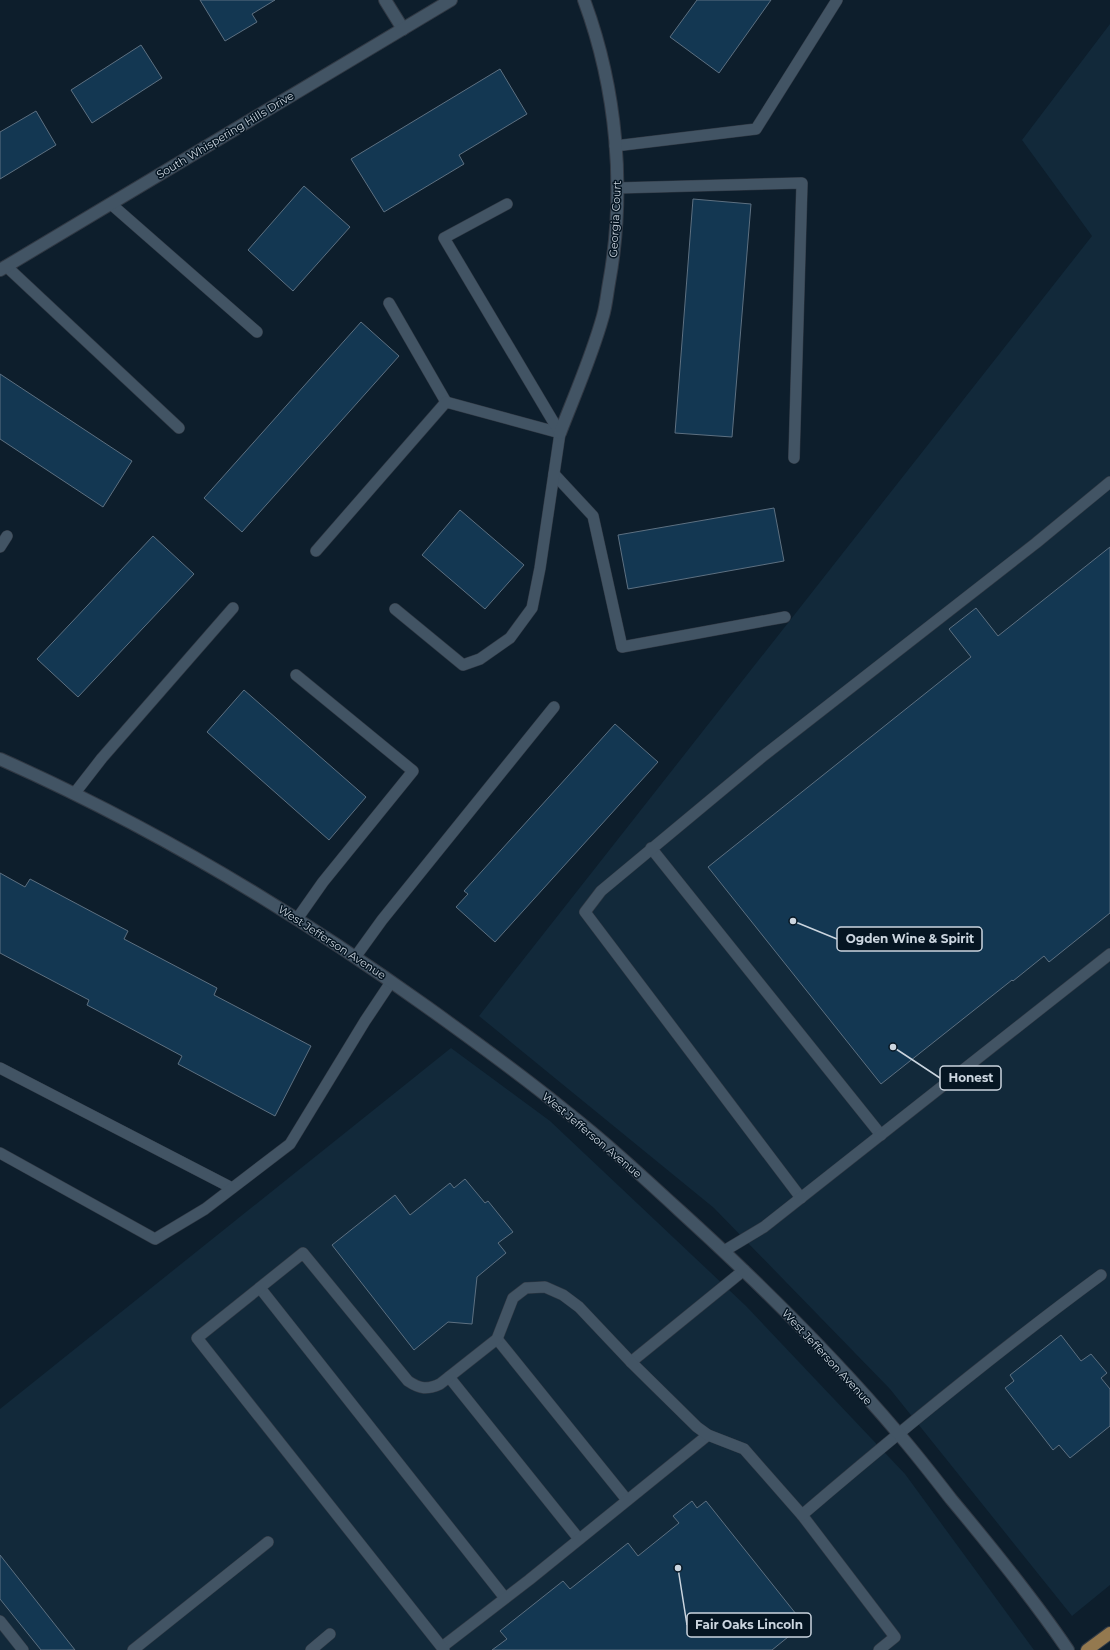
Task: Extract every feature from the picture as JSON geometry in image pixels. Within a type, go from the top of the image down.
[{"type":"main road","points":[[1087,1650],[1110,1633]]},
{"type":"street","points":[[386,0],[403,29]]},
{"type":"street","name":"South Whispering Hills Drive","points":[[3,268],[450,0]]},
{"type":"street","name":"Georgia Court","points":[[560,433],[592,354],[604,315],[613,262],[616,225],[617,173],[610,102],[602,60],[584,0]]},
{"type":"street","name":"West Jefferson Avenue","points":[[0,759],[74,794],[178,848],[271,902],[356,956],[463,1033],[563,1108],[646,1179],[724,1251],[813,1340],[898,1433],[1044,1615],[1068,1650]]},
{"type":"lane","points":[[615,146],[756,128],[837,0]]},
{"type":"lane","points":[[617,188],[802,183],[794,458]]},
{"type":"lane","points":[[111,204],[257,332]]},
{"type":"lane","points":[[394,609],[463,665],[480,659],[510,638],[532,608],[540,568],[560,433],[444,238],[507,204]]},
{"type":"lane","points":[[3,268],[179,428]]},
{"type":"lane","points":[[389,303],[446,402],[560,433]]},
{"type":"lane","points":[[316,551],[446,402]]},
{"type":"lane","points":[[554,474],[593,516],[622,647],[785,617]]},
{"type":"lane","points":[[801,1198],[585,912],[601,891],[762,757],[1036,543],[1110,482]]},
{"type":"lane","points":[[0,548],[7,536]]},
{"type":"lane","points":[[74,794],[102,758],[233,608]]},
{"type":"lane","points":[[296,675],[413,771],[323,882],[297,919]]},
{"type":"lane","points":[[356,956],[382,920],[554,707]]},
{"type":"lane","points":[[652,848],[881,1135]]},
{"type":"lane","points":[[724,1251],[764,1227],[1110,954]]},
{"type":"lane","points":[[0,1153],[155,1239],[205,1209],[290,1144],[365,1021],[392,982]]},
{"type":"lane","points":[[0,1068],[232,1188]]},
{"type":"lane","points":[[708,1435],[443,1649],[197,1338],[303,1253],[408,1381],[418,1388],[429,1389],[440,1384],[497,1339],[512,1298],[526,1288],[545,1287],[564,1295],[579,1307],[631,1362],[697,1427],[708,1435],[744,1449],[802,1515],[895,1637],[878,1650]]},
{"type":"lane","points":[[631,1362],[744,1270]]},
{"type":"lane","points":[[802,1515],[898,1433],[1031,1326],[1102,1275]]},
{"type":"lane","points":[[260,1288],[505,1598]]},
{"type":"lane","points":[[497,1339],[627,1500]]},
{"type":"lane","points":[[449,1377],[579,1539]]},
{"type":"lane","points":[[133,1650],[268,1542]]},
{"type":"lane","points":[[0,1621],[23,1650]]},
{"type":"lane","points":[[311,1650],[330,1634]]},
{"type":"shaded area","points":[[1110,24],[1110,1585],[1072,1616],[890,1389],[714,1208],[479,1016],[1092,236],[1022,140]]},
{"type":"shaded area","points":[[451,1048],[550,1121],[746,1306],[905,1474],[1034,1650],[0,1650],[0,1409]]},
{"type":"building","points":[[200,0],[275,0],[252,14],[257,22],[225,41]]},
{"type":"building","points":[[697,0],[771,0],[719,73],[670,37]]},
{"type":"building","points":[[141,45],[162,78],[92,123],[71,90]]},
{"type":"building","points":[[500,69],[527,114],[459,155],[464,164],[384,212],[351,159]]},
{"type":"building","points":[[36,111],[56,145],[0,179],[0,132]]},
{"type":"building","points":[[304,186],[350,227],[293,291],[248,250]]},
{"type":"building","points":[[693,199],[751,204],[732,437],[675,433]]},
{"type":"building","points":[[361,322],[399,356],[242,532],[204,498]]},
{"type":"building","points":[[0,374],[132,461],[103,507],[0,439]]},
{"type":"building","points":[[774,508],[784,561],[628,589],[618,535]]},
{"type":"building","points":[[460,510],[524,565],[485,609],[422,555]]},
{"type":"building","points":[[153,536],[194,574],[78,697],[37,659]]},
{"type":"building","points":[[1110,547],[1110,913],[1049,962],[1044,956],[881,1084],[708,867],[971,657],[949,629],[976,608],[998,636]]},
{"type":"building","points":[[244,690],[366,797],[329,840],[207,732]]},
{"type":"building","points":[[615,724],[658,762],[495,942],[456,907],[468,894],[464,891]]},
{"type":"building","points":[[0,873],[25,887],[30,879],[128,931],[124,939],[217,988],[214,995],[311,1046],[275,1116],[178,1064],[182,1056],[87,1005],[89,1000],[0,953]]},
{"type":"building","points":[[465,1179],[485,1203],[488,1201],[513,1232],[498,1243],[506,1253],[477,1277],[472,1324],[448,1322],[414,1350],[332,1245],[395,1195],[410,1215],[450,1183],[454,1188]]},
{"type":"building","points":[[1061,1335],[1081,1361],[1091,1354],[1107,1373],[1101,1378],[1110,1389],[1110,1426],[1070,1458],[1059,1445],[1053,1450],[1005,1388],[1014,1381],[1010,1375]]},
{"type":"building","points":[[692,1501],[697,1508],[706,1501],[804,1624],[772,1650],[492,1650],[507,1639],[500,1631],[563,1581],[570,1589],[628,1543],[638,1556],[679,1523],[673,1516]]},
{"type":"building","points":[[0,1555],[75,1650],[41,1650],[0,1599]]},
{"type":"place","name":"Ogden Wine & Spirit","points":[[793,921]]},
{"type":"place","name":"Honest","points":[[893,1047]]},
{"type":"place","name":"Fair Oaks Lincoln","points":[[678,1568]]}]
